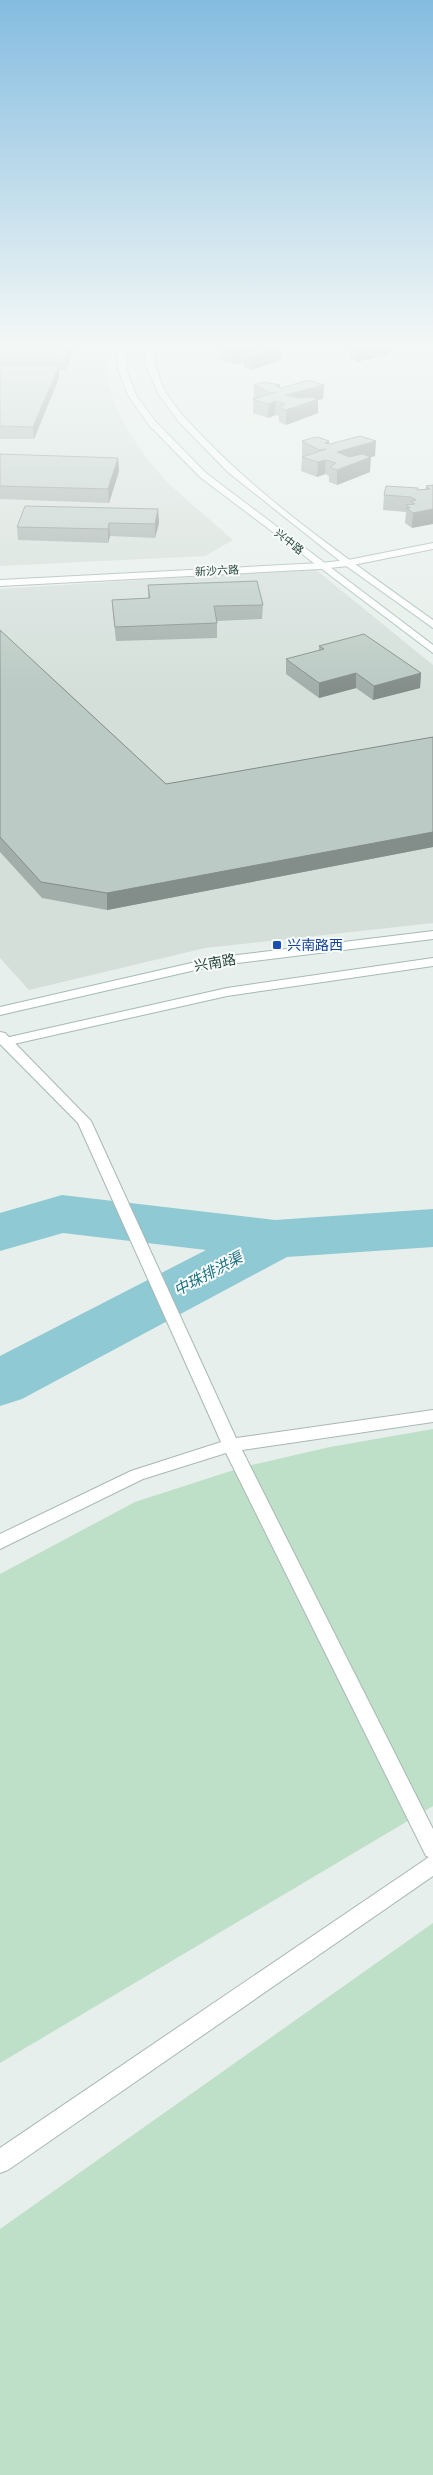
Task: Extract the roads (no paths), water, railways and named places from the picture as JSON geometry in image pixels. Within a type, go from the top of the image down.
[{"type":"street","name":"兴中路","points":[[188,460],[203,475],[320,566],[433,650]]},
{"type":"street","name":"兴中路","points":[[221,460],[232,471],[348,563],[433,625]]},
{"type":"street","name":"新沙六路","points":[[0,583],[320,566],[348,563],[433,546]]},
{"type":"street","name":"兴南路","points":[[0,1012],[213,962],[433,935]]},
{"type":"street","points":[[2,1039],[227,992],[433,962]]},
{"type":"street","points":[[2,1039],[84,1121],[231,1445],[433,1850]]},
{"type":"street","points":[[0,1542],[137,1475],[231,1445],[433,1416]]},
{"type":"street","points":[[0,2162],[433,1865]]},
{"type":"waterway","points":[[0,1232],[62,1214],[275,1239]]},
{"type":"waterway","name":"中珠排洪渠","points":[[275,1239],[433,1228]]},
{"type":"waterway","name":"中珠排洪渠","points":[[0,1383],[275,1239]]},
{"type":"place","name":"兴南路西","points":[[277,945]]}]
